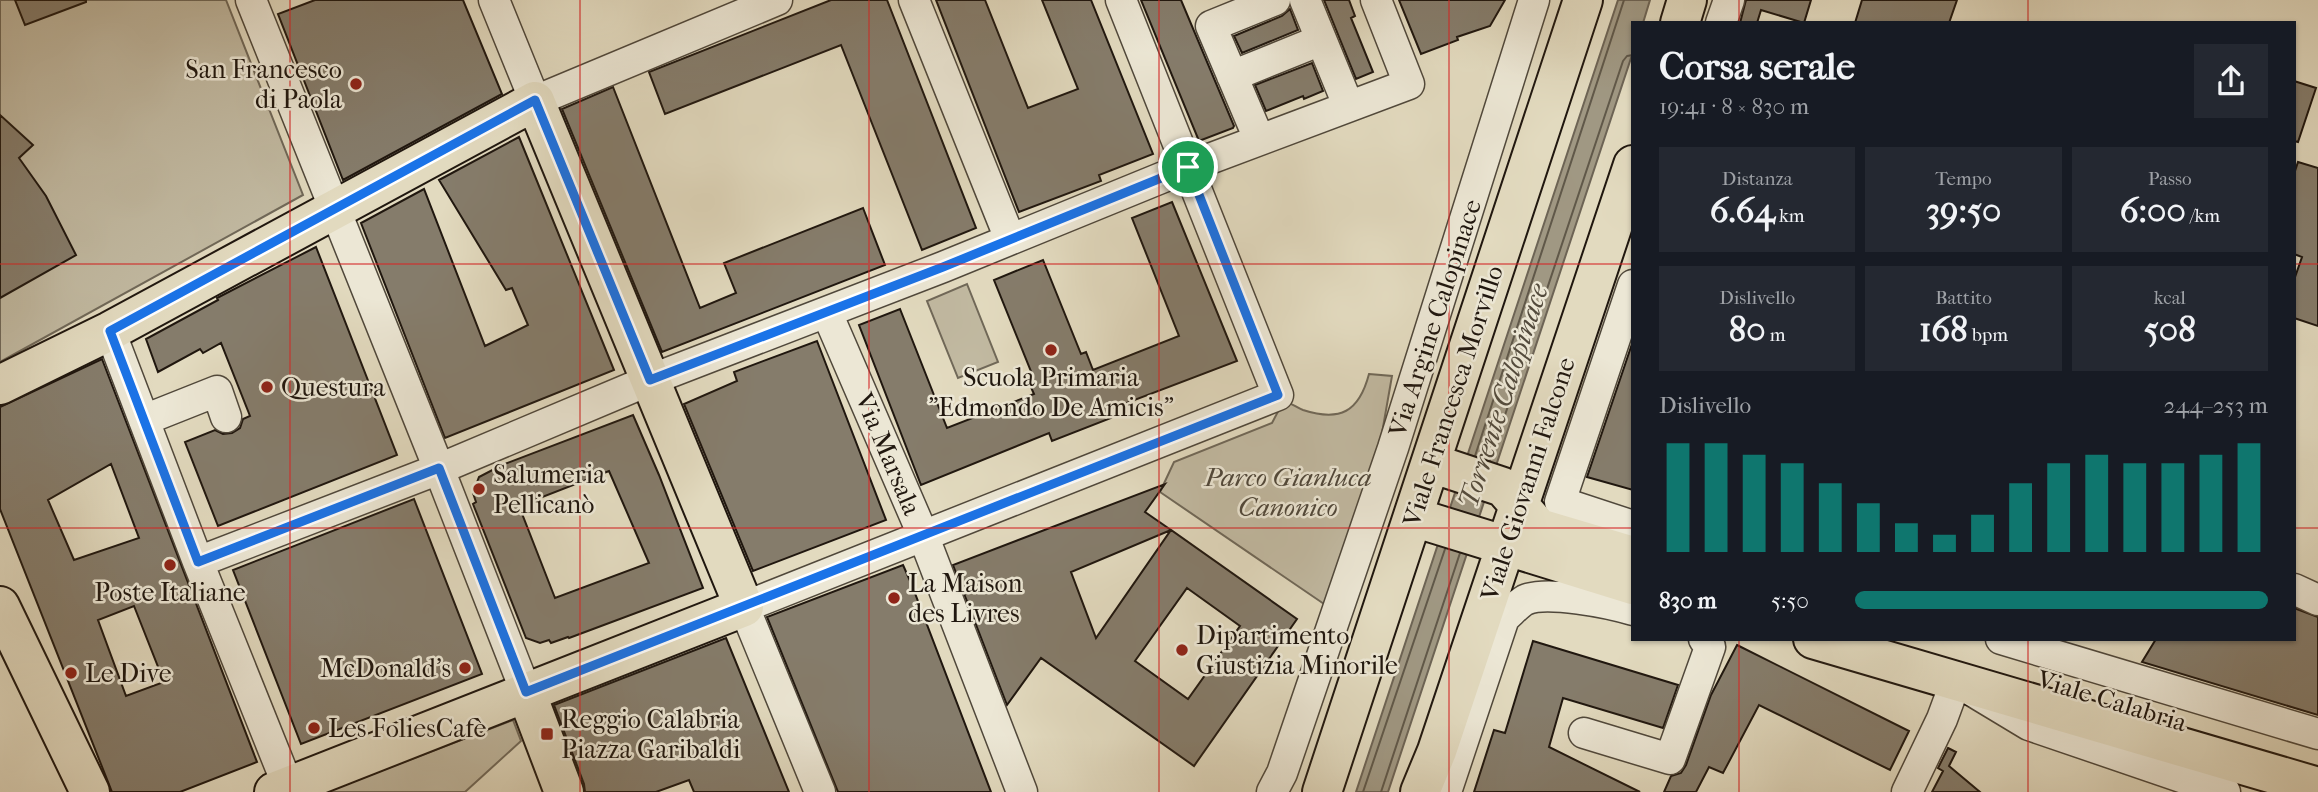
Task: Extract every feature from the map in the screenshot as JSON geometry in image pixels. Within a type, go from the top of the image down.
[{"type":"main road","name":"Viale Francesca Morvillo","points":[[1322,792],[1440,465],[1492,278],[1583,0]]},
{"type":"main road","points":[[1681,21],[1687,0]]},
{"type":"main road","points":[[0,384],[110,331],[535,100],[744,607],[281,789]]},
{"type":"main road","name":"Viale Giovanni Falcone","points":[[1420,792],[1437,751],[1512,496],[1631,170]]},
{"type":"main road","points":[[1440,465],[1512,496],[1539,528],[1631,555]]},
{"type":"main road","points":[[1421,520],[1631,584]]},
{"type":"main road","points":[[0,606],[90,792]]},
{"type":"main road","name":"Viale Calabria","points":[[1820,641],[2318,787]]},
{"type":"main road","name":"Viale Calabria","points":[[1913,641],[2318,764]]},
{"type":"main road","points":[[526,692],[564,792]]},
{"type":"street","points":[[251,0],[526,692]]},
{"type":"street","points":[[494,0],[535,100],[778,0]]},
{"type":"street","points":[[914,0],[1010,239]]},
{"type":"street","points":[[820,792],[744,607],[1278,395],[1121,0]]},
{"type":"street","points":[[1259,139],[1211,26],[1275,0]]},
{"type":"street","points":[[1305,0],[1348,105]]},
{"type":"street","points":[[198,562],[1188,167],[1409,83],[1377,0]]},
{"type":"street","name":"Via Argine Calopinace","points":[[1272,792],[1282,773],[1393,448],[1534,0]]},
{"type":"street","points":[[1722,21],[1729,0]]},
{"type":"street","points":[[1232,76],[1321,40]]},
{"type":"street","points":[[1452,264],[1492,278]]},
{"type":"street","points":[[1631,298],[1623,348],[1560,502],[1631,525]]},
{"type":"street","name":"Via Marsala","points":[[827,313],[923,535],[1022,792]]},
{"type":"street","points":[[110,331],[281,789]]},
{"type":"street","points":[[144,420],[217,391],[226,416]]},
{"type":"street","points":[[1393,448],[1440,465]]},
{"type":"street","points":[[2296,590],[2318,600]]},
{"type":"street","points":[[1446,792],[1504,618],[1524,600],[1542,596],[1612,604],[1631,609]]},
{"type":"street","points":[[1584,733],[1670,758],[1710,647],[1706,641]]},
{"type":"street","name":"Viale Calabria","points":[[2008,641],[2318,734]]},
{"type":"street","points":[[1907,792],[1942,719],[1956,681]]},
{"type":"street","name":"Viale Calabria","points":[[1956,681],[2029,725],[2225,792]]},
{"type":"green space","points":[[0,0],[226,0],[303,195],[0,362]]},
{"type":"green space","points":[[967,284],[998,362],[958,378],[927,301]]},
{"type":"green space","name":"Parco Gianluca Canonico","points":[[1369,374],[1392,376],[1382,433],[1327,606],[1160,492],[1174,462],[1272,423],[1283,402],[1303,410],[1328,415],[1346,411],[1360,397]]},
{"type":"green space","points":[[513,720],[521,741],[465,792],[326,792]]},
{"type":"water","name":"Torrente Calopinace","points":[[1618,0],[1650,0],[1644,21],[1631,21],[1631,58],[1388,792],[1356,792]]},
{"type":"building","points":[[15,0],[86,0],[86,2],[25,25]]},
{"type":"building","points":[[315,0],[463,0],[502,94],[343,180],[278,14]]},
{"type":"building","points":[[831,0],[887,0],[976,228],[922,250],[841,45],[665,114],[649,72]]},
{"type":"building","points":[[936,0],[985,0],[1028,108],[1078,89],[1042,0],[1091,0],[1153,154],[1099,175],[1101,181],[1019,212]]},
{"type":"building","points":[[1141,0],[1181,0],[1233,128],[1199,141]]},
{"type":"building","points":[[1324,0],[1349,0],[1355,16],[1351,18],[1373,72],[1356,79]]},
{"type":"building","points":[[1399,0],[1505,0],[1490,26],[1457,37],[1458,40],[1421,54]]},
{"type":"building","points":[[1746,0],[1811,0],[1805,21],[1761,10],[1758,21],[1741,21]]},
{"type":"building","points":[[1862,0],[1957,0],[1950,21],[1856,21]]},
{"type":"building","points":[[1290,9],[1298,30],[1242,53],[1234,36],[1282,16]]},
{"type":"building","points":[[1312,63],[1323,91],[1266,111],[1255,85]]},
{"type":"building","points":[[2296,82],[2316,88],[2296,142]]},
{"type":"building","points":[[613,87],[700,308],[736,293],[724,263],[863,208],[885,265],[662,352],[562,109]]},
{"type":"building","points":[[0,115],[33,145],[19,158],[46,196],[76,255],[0,298]]},
{"type":"building","points":[[519,137],[614,370],[445,438],[361,223],[424,189],[485,346],[528,325],[512,288],[506,290],[439,180]]},
{"type":"building","points":[[2298,162],[2318,168],[2318,326],[2296,319],[2296,274],[2302,257],[2296,255]]},
{"type":"building","points":[[1172,202],[1237,361],[1108,410],[1111,418],[1052,441],[1049,433],[921,485],[859,325],[900,309],[947,428],[1034,394],[1026,376],[1032,374],[994,280],[1043,260],[1081,354],[1086,352],[1093,370],[1179,336],[1132,218]]},
{"type":"building","points":[[316,247],[397,455],[218,526],[185,442],[215,430],[223,434],[232,433],[240,428],[243,419],[250,416],[221,343],[203,353],[200,349],[158,372],[146,339],[218,300],[217,298]]},
{"type":"building","points":[[817,341],[886,520],[753,571],[684,404],[737,381],[734,372]]},
{"type":"building","points":[[1631,347],[1631,489],[1587,477]]},
{"type":"building","points":[[102,359],[257,762],[180,792],[112,792],[0,509],[0,407]],"holes":[[[111,464],[139,538],[74,560],[48,500]],[[134,606],[164,682],[126,696],[98,620]]]},
{"type":"building","points":[[633,415],[703,588],[569,638],[540,643],[526,638],[473,504],[476,502],[473,493],[479,477],[502,465]],"holes":[[[609,471],[649,563],[555,598],[519,506]]]},
{"type":"building","points":[[1165,484],[1145,512],[1171,530],[1297,619],[1194,766],[1041,658],[1007,705],[953,565]],"holes":[[[1171,530],[1096,638],[1071,572]],[[1187,588],[1240,626],[1188,699],[1135,661]]]},
{"type":"building","points":[[414,499],[482,674],[301,744],[233,570]]},
{"type":"building","points":[[903,565],[991,792],[838,792],[767,617]]},
{"type":"building","points":[[2296,609],[2318,617],[2318,715],[2142,662],[2155,641],[2296,641]]},
{"type":"building","points":[[726,638],[789,792],[694,792],[689,780],[656,792],[585,792],[554,705]]},
{"type":"building","points":[[1533,641],[1678,685],[1663,728],[1563,698],[1549,747],[1640,792],[1474,792],[1494,730],[1505,733]]},
{"type":"building","points":[[1737,645],[1909,731],[1890,770],[1759,705],[1723,773],[1709,767],[1696,792],[1664,792],[1671,776],[1681,773],[1686,765],[1711,695]]},
{"type":"building","points":[[1948,748],[1956,752],[1949,766],[1980,792],[1932,792],[1943,771],[1938,768]]},
{"type":"place","name":"San Francesco di Paola","points":[[356,84]]},
{"type":"place","name":"Scuola Primaria \"Edmondo De Amicis\"","points":[[1051,350]]},
{"type":"place","name":"Questura","points":[[267,387]]},
{"type":"place","name":"Salumeria Pellicanò","points":[[479,489]]},
{"type":"place","name":"Poste Italiane","points":[[170,565]]},
{"type":"place","name":"La Maison des Livres","points":[[894,598]]},
{"type":"place","name":"Dipartimento Giustizia Minorile","points":[[1182,650]]},
{"type":"place","name":"McDonald's","points":[[465,668]]},
{"type":"place","name":"Le Dive","points":[[71,673]]},
{"type":"place","name":"Les FoliesCafè","points":[[314,728]]},
{"type":"place","name":"Reggio Calabria Piazza Garibaldi","points":[[547,734]]},
{"type":"route","points":[[535,100],[650,380],[827,313],[1188,167],[1278,395],[526,692],[439,468],[198,562],[110,331],[535,100]]}]
